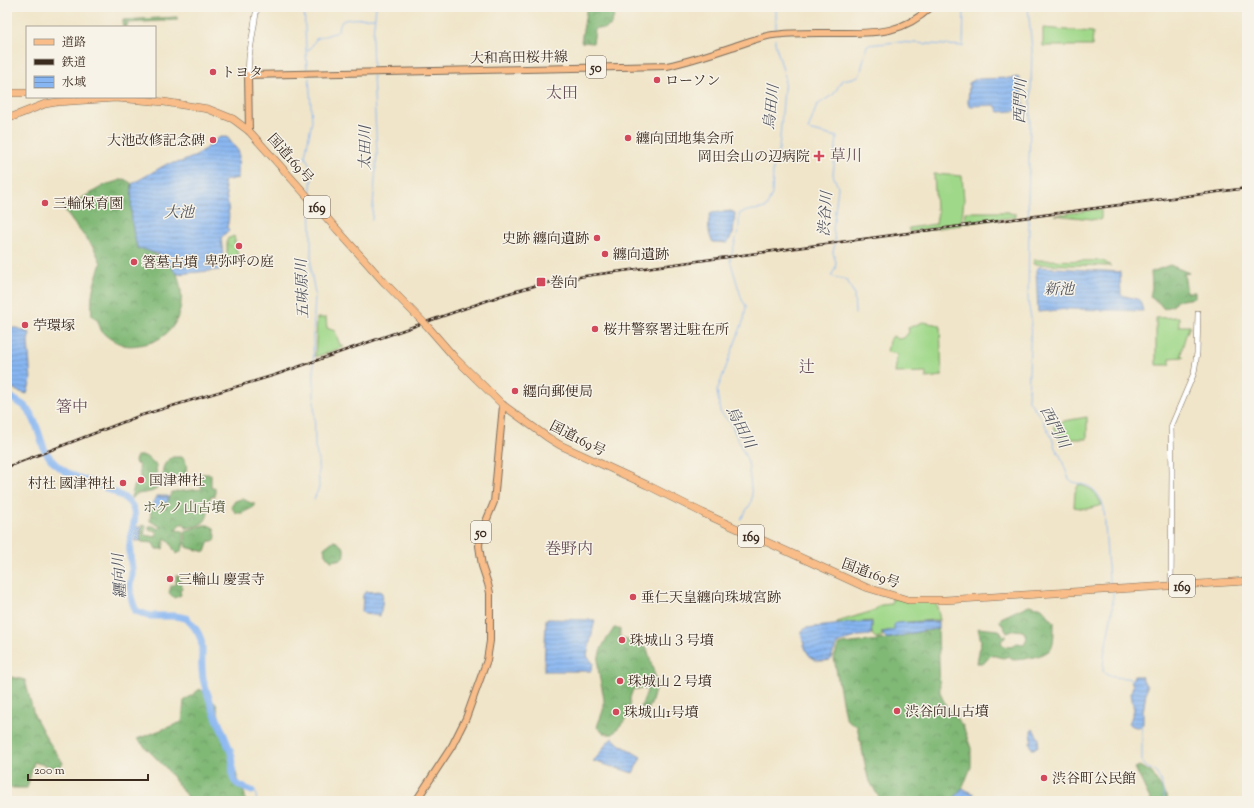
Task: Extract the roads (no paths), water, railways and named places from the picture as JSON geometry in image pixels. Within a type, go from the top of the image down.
[{"type":"highway","points":[[7,93],[26,93]]},
{"type":"highway","name":"国道169号","points":[[7,119],[51,103],[116,98],[164,102],[203,108],[223,114],[250,132],[384,282],[428,327],[454,358],[502,405],[560,445],[647,485],[703,513],[865,587],[908,600],[937,601],[1247,581]]},
{"type":"main road","name":"大和高田桜井線","points":[[248,75],[667,66],[690,61],[772,35],[840,33],[868,34],[881,32],[903,26],[917,19],[931,7]]},
{"type":"main road","points":[[248,75],[250,132]]},
{"type":"main road","name":"50","points":[[416,801],[452,746],[466,718],[487,660],[490,641],[490,593],[482,566],[479,546],[480,536],[494,502],[502,405]]},
{"type":"street","points":[[248,75],[257,7]]},
{"type":"street","points":[[1171,586],[1171,426],[1194,373],[1197,353],[1198,313]]},
{"type":"water","points":[[1019,77],[1025,110],[999,112],[995,105],[971,106],[968,104],[969,83],[976,79]]},
{"type":"water","name":"大池","points":[[220,137],[227,137],[239,152],[238,178],[224,181],[229,210],[227,227],[229,230],[221,238],[223,254],[222,266],[220,270],[177,274],[170,264],[160,255],[143,249],[138,249],[132,225],[132,184],[167,164],[181,162],[196,156]]},
{"type":"water","points":[[731,211],[735,213],[733,234],[727,243],[713,242],[710,236],[709,228],[711,213]]},
{"type":"water","name":"新池","points":[[1039,267],[1120,272],[1121,295],[1140,300],[1143,311],[1069,309],[1038,312],[1036,270]]},
{"type":"water","points":[[7,328],[17,328],[30,333],[28,341],[31,380],[27,394],[17,391],[7,384]]},
{"type":"water","points":[[157,496],[168,496],[168,501],[163,507],[152,507],[152,504]]},
{"type":"water","points":[[137,527],[141,527],[140,541],[135,541]]},
{"type":"water","points":[[380,591],[383,599],[380,616],[365,614],[362,612],[363,595],[365,592]]},
{"type":"water","points":[[546,619],[595,620],[587,656],[593,663],[591,671],[544,671]]},
{"type":"water","points":[[938,621],[938,629],[887,639],[882,632],[894,630],[894,625],[896,623]]},
{"type":"water","points":[[872,622],[871,635],[858,636],[837,644],[830,660],[820,661],[812,658],[804,646],[801,632],[806,628]]},
{"type":"water","points":[[1134,676],[1141,676],[1147,687],[1143,712],[1143,724],[1138,727],[1129,724],[1134,710],[1131,694],[1133,685],[1131,681]]},
{"type":"water","points":[[1033,729],[1039,739],[1038,746],[1032,749],[1030,742],[1032,741],[1031,731]]},
{"type":"water","points":[[613,738],[619,744],[641,757],[633,773],[593,761],[607,743]]},
{"type":"water","points":[[962,788],[974,794],[969,801],[952,801]]},
{"type":"waterway","points":[[304,7],[307,70]]},
{"type":"waterway","name":"太田川","points":[[373,68],[372,42],[376,7]]},
{"type":"waterway","name":"烏田川","points":[[776,7],[776,31]]},
{"type":"waterway","name":"渋谷川","points":[[855,314],[854,294],[847,280],[831,276],[835,269],[836,262],[833,253],[835,241],[833,228],[838,187],[833,175],[837,137],[808,130],[817,105],[834,94],[842,80],[860,75],[867,45],[897,42],[963,46],[964,7]]},
{"type":"waterway","name":"西門川","points":[[1028,7],[1032,50],[1028,199],[1028,302],[1031,318],[1028,399],[1043,421],[1052,438],[1069,479],[1073,482],[1088,486],[1094,490],[1101,499],[1104,508],[1109,578],[1112,587]]},
{"type":"waterway","name":"五味原川","points":[[307,50],[310,49],[316,39],[337,32],[342,21],[349,19],[374,18]]},
{"type":"waterway","name":"烏田川","points":[[741,519],[751,503],[752,497],[748,462],[731,424],[720,412],[717,391],[744,319],[746,306],[742,300],[730,260],[739,228],[739,214],[766,208],[772,194],[773,169],[779,149],[785,77],[775,39]]},
{"type":"waterway","name":"太田川","points":[[372,220],[377,153],[373,76]]},
{"type":"waterway","name":"五味原川","points":[[309,78],[312,121],[305,156],[311,167],[312,177],[310,195]]},
{"type":"waterway","name":"五味原川","points":[[310,204],[311,271],[315,294],[313,335],[315,447],[318,459],[319,488],[314,499]]},
{"type":"waterway","name":"纒向川","points":[[7,394],[23,405],[31,414],[37,426],[45,451]]},
{"type":"waterway","name":"纒向川","points":[[46,452],[60,468],[69,474],[108,489],[128,500],[131,504],[135,515],[130,540],[132,573],[130,591],[136,611],[150,616],[175,616],[186,618],[194,626],[201,640],[203,678],[209,698],[232,756],[234,780],[239,786],[252,791]]},
{"type":"waterway","name":"西門川","points":[[1113,592],[1112,612],[1103,662],[1103,672],[1107,675],[1133,680]]},
{"type":"waterway","name":"西門川","points":[[1141,725],[1142,763],[1145,767],[1153,770],[1158,776],[1162,784],[1165,801]]},
{"type":"waterway","name":"纒向川","points":[[252,791],[257,795],[256,801]]},
{"type":"railway","points":[[7,467],[139,416],[275,375],[506,294],[541,284],[585,276],[1247,188]]},
{"type":"place","name":"トヨタ","points":[[213,72]]},
{"type":"place","name":"ローソン","points":[[657,80]]},
{"type":"place","name":"纏向団地集会所","points":[[628,138]]},
{"type":"place","name":"大池改修記念碑","points":[[213,140]]},
{"type":"place","name":"岡田会山の辺病院","points":[[819,156]]},
{"type":"place","name":"三輪保育園","points":[[45,203]]},
{"type":"place","name":"史跡 纏向遺跡","points":[[597,238]]},
{"type":"place","name":"卑弥呼の庭","points":[[239,246]]},
{"type":"place","name":"纏向遺跡","points":[[605,254]]},
{"type":"place","name":"箸墓古墳","points":[[134,262]]},
{"type":"place","name":"巻向","points":[[541,282]]},
{"type":"place","name":"苧環塚","points":[[25,325]]},
{"type":"place","name":"桜井警察署辻駐在所","points":[[595,329]]},
{"type":"place","name":"纒向郵便局","points":[[515,391]]},
{"type":"place","name":"国津神社","points":[[141,480]]},
{"type":"place","name":"村社 國津神社","points":[[123,483]]},
{"type":"place","name":"三輪山 慶雲寺","points":[[170,579]]},
{"type":"place","name":"垂仁天皇纏向珠城宮跡","points":[[633,597]]},
{"type":"place","name":"珠城山３号墳","points":[[622,640]]},
{"type":"place","name":"珠城山２号墳","points":[[620,681]]},
{"type":"place","name":"渋谷向山古墳","points":[[897,711]]},
{"type":"place","name":"珠城山1号墳","points":[[616,712]]},
{"type":"place","name":"渋谷町公民館","points":[[1044,778]]},
{"type":"district","name":"太田","points":[[562,92]]},
{"type":"district","name":"草川","points":[[846,155]]},
{"type":"district","name":"辻","points":[[807,366]]},
{"type":"district","name":"箸中","points":[[72,406]]},
{"type":"district","name":"巻野内","points":[[569,548]]},
{"type":"park label","name":"ホケノ山古墳","points":[[184,507]]}]
